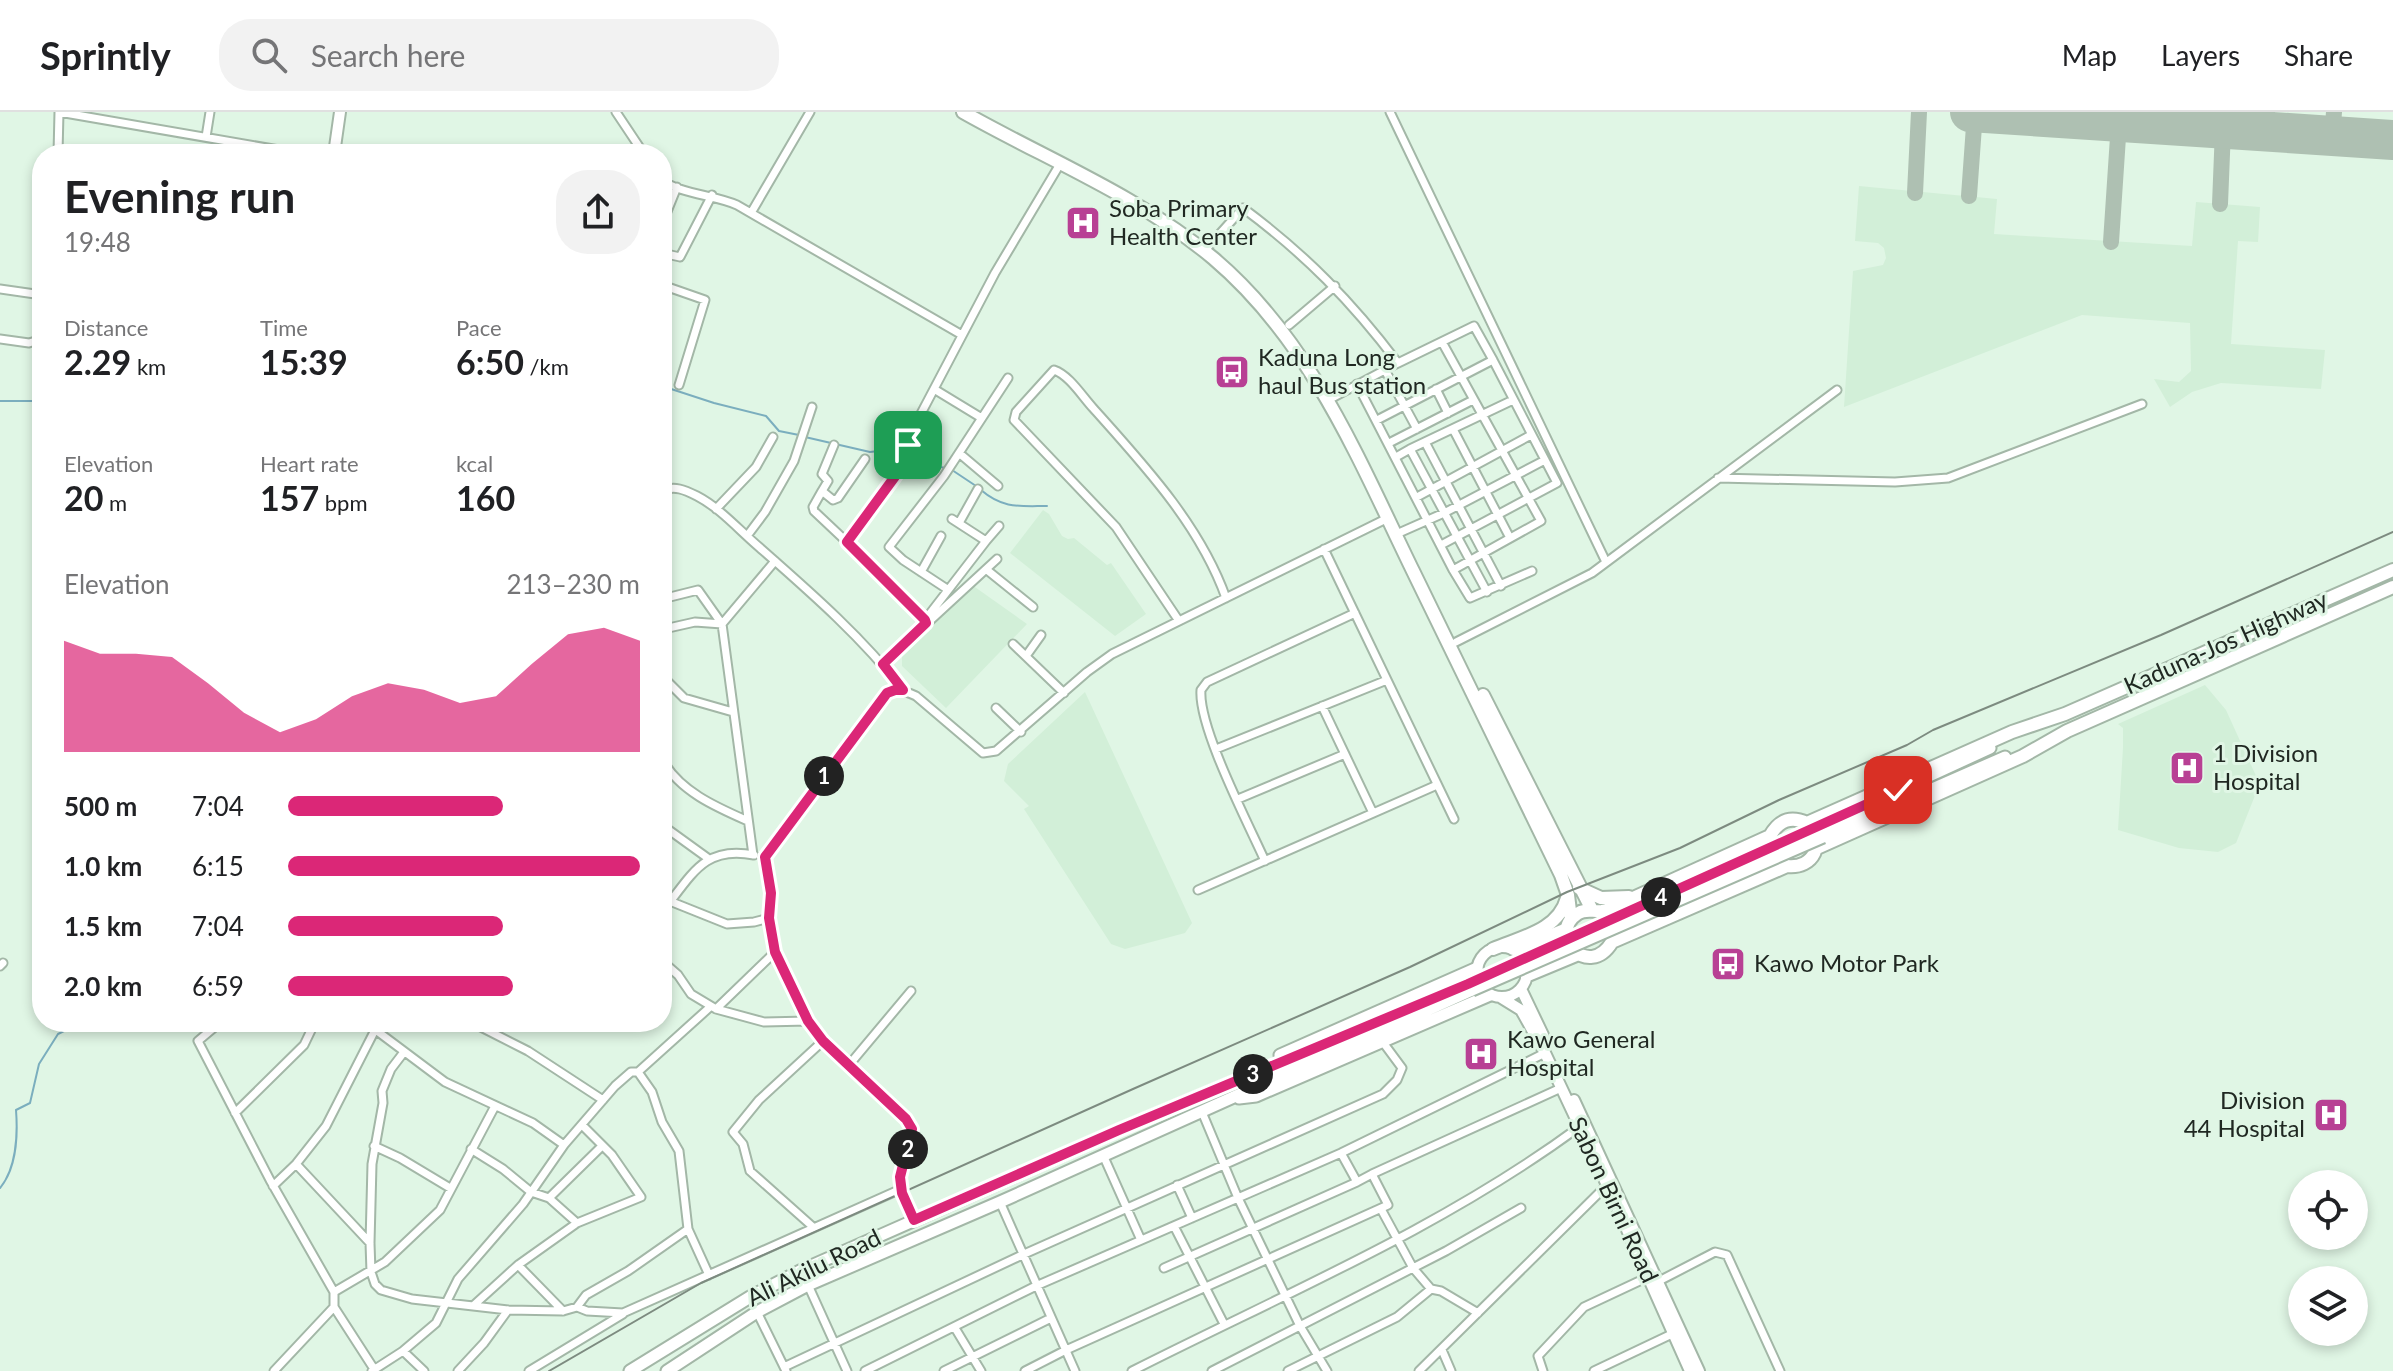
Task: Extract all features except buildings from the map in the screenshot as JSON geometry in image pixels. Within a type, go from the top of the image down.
[{"type":"highway","points":[[963,112],[1135,205],[1191,241],[1268,311],[1293,342],[1360,458],[1561,875],[1574,892],[1612,924],[1612,942],[1599,956],[1579,955],[1568,943],[1574,892],[1456,642],[1334,397],[1317,365],[1289,325],[1257,289],[1208,247],[1146,205],[975,112]]},
{"type":"highway","name":"Kaduna-Jos Highway","points":[[1816,834],[2012,732],[2062,715],[2393,570]]},
{"type":"highway","name":"Kaduna-Jos Highway","points":[[1816,834],[2023,756],[2070,730],[2393,588]]},
{"type":"highway","points":[[2062,715],[2070,730]]},
{"type":"highway","points":[[1612,942],[1787,866],[1804,864],[1811,859],[1816,834],[1790,819],[1774,828],[1770,836],[1773,854],[1787,866]]},
{"type":"highway","points":[[1569,923],[1583,911],[1596,911],[1637,897],[1770,836]]},
{"type":"highway","points":[[1574,892],[1601,898],[1637,897]]},
{"type":"highway","points":[[1493,949],[1557,920],[1574,892]]},
{"type":"main road","name":"Ali Akilu Road","points":[[667,1371],[757,1312],[808,1285],[1202,1112],[1470,987],[1816,834]]},
{"type":"main road","points":[[1224,1086],[1243,1072],[1477,968]]},
{"type":"main road","name":"Ali Akilu Road","points":[[630,1371],[750,1297],[802,1270],[1224,1086],[1470,987]]},
{"type":"main road","points":[[1230,1099],[1256,1096],[1495,996]]},
{"type":"street","points":[[58,144],[59,112],[246,144]]},
{"type":"street","points":[[206,137],[210,112]]},
{"type":"street","points":[[335,144],[340,112]]},
{"type":"street","points":[[616,112],[636,144]]},
{"type":"street","points":[[751,213],[810,112]]},
{"type":"street","points":[[1390,112],[1606,562]]},
{"type":"street","points":[[847,542],[892,483],[962,335],[1060,164]]},
{"type":"street","points":[[672,185],[712,195],[751,213],[962,335]]},
{"type":"street","points":[[672,199],[677,187]]},
{"type":"street","points":[[672,255],[680,257],[712,195]]},
{"type":"street","points":[[1208,247],[1243,208],[1291,244],[1335,286],[1398,363]]},
{"type":"street","points":[[1289,325],[1335,286]]},
{"type":"street","points":[[672,288],[705,300],[679,385]]},
{"type":"street","points":[[0,289],[32,294]]},
{"type":"street","points":[[1334,397],[1474,326],[1557,483],[1441,545]]},
{"type":"street","points":[[0,339],[32,342]]},
{"type":"street","points":[[1442,342],[1541,521],[1453,570]]},
{"type":"street","points":[[1377,420],[1493,360]]},
{"type":"street","points":[[1179,621],[1116,527],[1014,420],[1016,412],[1051,371],[1056,370],[1070,382],[1161,487],[1218,577],[1226,598]]},
{"type":"street","points":[[1385,370],[1417,429]]},
{"type":"street","points":[[947,589],[889,547],[948,469],[1008,378]]},
{"type":"street","points":[[1357,384],[1453,570],[1473,598],[1532,571]]},
{"type":"street","points":[[934,389],[980,417]]},
{"type":"street","points":[[1436,389],[1451,430],[1510,538]]},
{"type":"street","points":[[1456,642],[1592,573],[1837,390]]},
{"type":"street","points":[[1389,443],[1473,400]]},
{"type":"street","points":[[1396,457],[1513,400]]},
{"type":"street","points":[[1718,478],[1895,482],[1948,478],[2142,404]]},
{"type":"street","points":[[747,536],[794,461],[812,407]]},
{"type":"street","points":[[1417,497],[1531,435]]},
{"type":"street","points":[[716,509],[756,467],[773,437]]},
{"type":"street","points":[[1425,442],[1501,586]]},
{"type":"street","points":[[834,445],[822,474],[828,480],[813,507],[814,511],[925,621]]},
{"type":"street","points":[[1410,449],[1487,592]]},
{"type":"street","points":[[959,453],[998,486]]},
{"type":"street","points":[[822,491],[835,500],[865,459]]},
{"type":"street","points":[[1401,532],[1545,460]]},
{"type":"street","points":[[672,488],[679,488],[716,509],[747,536],[883,664],[903,690]]},
{"type":"street","points":[[978,489],[956,521],[986,541]]},
{"type":"street","points":[[914,1220],[901,1189],[901,1167],[912,1139],[912,1129],[906,1119],[823,1041],[808,1021],[775,952],[769,918],[771,893],[765,857],[887,693],[903,690],[916,696],[983,753],[996,751],[1112,654],[1388,518]]},
{"type":"street","points":[[925,621],[999,526]]},
{"type":"street","points":[[921,572],[941,536]]},
{"type":"street","points":[[1324,549],[1454,819]]},
{"type":"street","points":[[883,664],[925,621],[997,559]]},
{"type":"street","points":[[722,624],[775,561]]},
{"type":"street","points":[[987,570],[1033,607]]},
{"type":"street","points":[[1466,590],[1481,582]]},
{"type":"street","points":[[672,596],[698,590],[722,624],[753,855]]},
{"type":"street","points":[[1265,861],[1216,749],[1200,699],[1201,690],[1207,682],[1355,613]]},
{"type":"street","points":[[672,627],[695,622],[722,624]]},
{"type":"street","points":[[1026,656],[1041,635]]},
{"type":"street","points":[[1013,644],[1064,693]]},
{"type":"street","points":[[1216,749],[1387,680]]},
{"type":"street","points":[[672,686],[684,698],[733,712]]},
{"type":"street","points":[[1322,706],[1373,813]]},
{"type":"street","points":[[996,708],[1021,732]]},
{"type":"street","points":[[1238,799],[1345,754]]},
{"type":"street","points":[[672,774],[708,802],[748,821]]},
{"type":"street","points":[[1198,890],[1437,785]]},
{"type":"street","points":[[672,833],[709,859]]},
{"type":"street","points":[[672,894],[716,854],[739,852],[765,857]]},
{"type":"street","points":[[672,902],[727,924],[769,918]]},
{"type":"street","points":[[1513,950],[1569,923]]},
{"type":"street","points":[[1503,947],[1513,950],[1526,966],[1526,977],[1521,989],[1514,994],[1495,996],[1482,988],[1477,978],[1477,968],[1482,956],[1493,949],[1503,947]]},
{"type":"street","points":[[209,1032],[198,1041],[273,1186],[334,1292],[334,1307],[373,1370],[403,1351],[436,1323],[458,1279],[603,1100],[629,1073],[638,1072],[775,952]]},
{"type":"street","points":[[1526,977],[1579,955]]},
{"type":"street","points":[[672,970],[691,994],[713,1008],[764,1022],[808,1021]]},
{"type":"street","points":[[1534,1017],[1529,996],[1530,982],[1538,973]]},
{"type":"street","name":"Sabon Birni Road","points":[[1521,989],[1654,1279],[1690,1371]]},
{"type":"street","points":[[849,1065],[911,991]]},
{"type":"street","name":"Sabon Birni Road","points":[[1495,996],[1521,1010],[1545,1053],[1699,1371]]},
{"type":"street","points":[[235,1113],[304,1045],[310,1032]]},
{"type":"street","points":[[273,1186],[296,1164],[326,1126],[374,1032]]},
{"type":"street","points":[[381,1032],[445,1082],[533,1123],[564,1145]]},
{"type":"street","points":[[492,1032],[528,1051],[603,1100]]},
{"type":"street","points":[[813,1227],[750,1171],[743,1144],[733,1132],[759,1100],[823,1041]]},
{"type":"street","points":[[757,1312],[785,1369],[1022,1255],[1383,1094],[1397,1080],[1402,1068],[1382,1041]]},
{"type":"street","points":[[404,1052],[391,1069],[382,1091],[383,1103],[374,1146],[371,1272],[381,1290],[412,1299],[445,1303],[508,1310],[563,1311],[577,1307],[586,1295],[628,1271],[688,1229]]},
{"type":"street","points":[[865,1371],[1036,1286],[1341,1153],[1545,1053]]},
{"type":"street","points":[[638,1072],[652,1092],[662,1122],[679,1151],[688,1229],[709,1275]]},
{"type":"street","points":[[1164,1268],[1561,1088]]},
{"type":"street","points":[[334,1292],[371,1272],[440,1210],[495,1106]]},
{"type":"street","points":[[1202,1112],[1238,1198],[1300,1326],[1327,1371]]},
{"type":"street","points":[[474,1305],[518,1265],[577,1223],[641,1197],[612,1155],[582,1125]]},
{"type":"street","points":[[1132,1371],[1399,1240],[1534,1160],[1579,1127]]},
{"type":"street","points":[[374,1146],[450,1188]]},
{"type":"street","points":[[549,1198],[602,1146]]},
{"type":"street","points":[[471,1149],[531,1192],[549,1198],[577,1223]]},
{"type":"street","points":[[1341,1153],[1357,1182]]},
{"type":"street","points":[[1103,1155],[1141,1240]]},
{"type":"street","points":[[296,1164],[370,1243]]},
{"type":"street","points":[[1025,1371],[1381,1209],[1388,1205],[1372,1174]]},
{"type":"street","points":[[1177,1185],[1192,1218]]},
{"type":"street","points":[[1419,1371],[1607,1185]]},
{"type":"street","points":[[529,1371],[623,1313],[901,1189]]},
{"type":"street","points":[[1000,1202],[1075,1371]]},
{"type":"street","points":[[1212,1371],[1413,1268],[1521,1208]]},
{"type":"street","points":[[1381,1209],[1413,1268],[1431,1289],[1441,1291],[1478,1313]]},
{"type":"street","points":[[1174,1226],[1224,1324]]},
{"type":"street","points":[[1543,1371],[1538,1356],[1584,1307],[1715,1252],[1727,1255],[1780,1371]]},
{"type":"street","points":[[518,1265],[563,1311]]},
{"type":"street","points":[[808,1285],[847,1371]]},
{"type":"street","points":[[1288,1371],[1371,1332],[1397,1317],[1431,1289]]},
{"type":"street","points":[[274,1371],[334,1307]]},
{"type":"street","points":[[577,1307],[587,1311],[623,1313]]},
{"type":"street","points":[[458,1371],[508,1310]]},
{"type":"street","points":[[944,1371],[1051,1318]]},
{"type":"street","points":[[955,1328],[981,1371]]},
{"type":"street","points":[[1594,1371],[1674,1333]]},
{"type":"street","points":[[1442,1350],[1451,1371]]},
{"type":"street","points":[[403,1351],[424,1371]]},
{"type":"shaded area","points":[[1859,186],[1997,199],[1994,234],[2192,246],[2196,202],[2260,207],[2258,242],[2238,241],[2231,344],[2325,350],[2321,389],[2221,383],[2192,392],[2170,407],[2154,379],[2179,382],[2191,371],[2190,323],[2082,315],[1844,407],[1853,271],[1883,265],[1886,258],[1884,248],[1878,243],[1855,241]]},
{"type":"shaded area","points":[[1043,510],[1049,514],[1062,536],[1074,538],[1107,565],[1111,563],[1146,614],[1115,636],[1010,553]]},
{"type":"shaded area","points":[[972,585],[1027,624],[946,708],[902,666],[902,653]]},
{"type":"shaded area","name":"1 Division Hospital","points":[[2205,685],[2226,710],[2257,778],[2258,788],[2236,843],[2218,852],[2179,848],[2118,830],[2123,728],[2118,724]]},
{"type":"shaded area","points":[[1085,692],[1192,923],[1185,933],[1125,949],[1111,944],[1024,809],[1029,806],[1004,781],[1008,764]]},
{"type":"waterway","points":[[672,389],[766,416],[779,431],[799,435]]},
{"type":"waterway","points":[[0,401],[32,401]]},
{"type":"waterway","points":[[805,437],[870,452],[904,448]]},
{"type":"waterway","points":[[911,448],[924,462],[946,468]]},
{"type":"waterway","points":[[952,470],[976,486]]},
{"type":"waterway","points":[[981,490],[1004,503],[1047,506]]},
{"type":"waterway","points":[[0,1188],[10,1171],[15,1152],[16,1110],[30,1103],[39,1064],[62,1032]]},
{"type":"taxiway","points":[[1915,193],[1919,112]]},
{"type":"taxiway","points":[[1969,196],[1975,112]]},
{"type":"taxiway","points":[[2265,131],[2267,112]]},
{"type":"taxiway","points":[[2332,136],[2334,112]]},
{"type":"taxiway","points":[[2111,242],[2119,122]]},
{"type":"taxiway","points":[[2220,204],[2223,129]]},
{"type":"runway","points":[[1970,112],[2393,140]]},
{"type":"railway","points":[[549,1371],[701,1283],[1410,967],[1567,892],[1680,848],[1779,800],[1907,745],[1933,730],[2161,635],[2393,532]]},
{"type":"place","name":"Soba Primary Health Center","points":[[1083,223]]},
{"type":"place","name":"Kaduna Long haul Bus station","points":[[1232,372]]},
{"type":"place","name":"1 Division Hospital","points":[[2187,768]]},
{"type":"place","name":"Kawo Motor Park","points":[[1728,964]]},
{"type":"place","name":"Kawo General Hospital","points":[[1481,1054]]},
{"type":"place","name":"Division 44 Hospital","points":[[2331,1115]]},
{"type":"route","points":[[908,445],[892,483],[847,542],[925,620],[926,623],[883,664],[903,690],[887,693],[765,857],[771,893],[769,918],[775,952],[808,1021],[823,1041],[906,1119],[912,1129],[912,1139],[900,1177],[902,1193],[914,1220],[1119,1130],[1468,984],[1898,790]]}]
